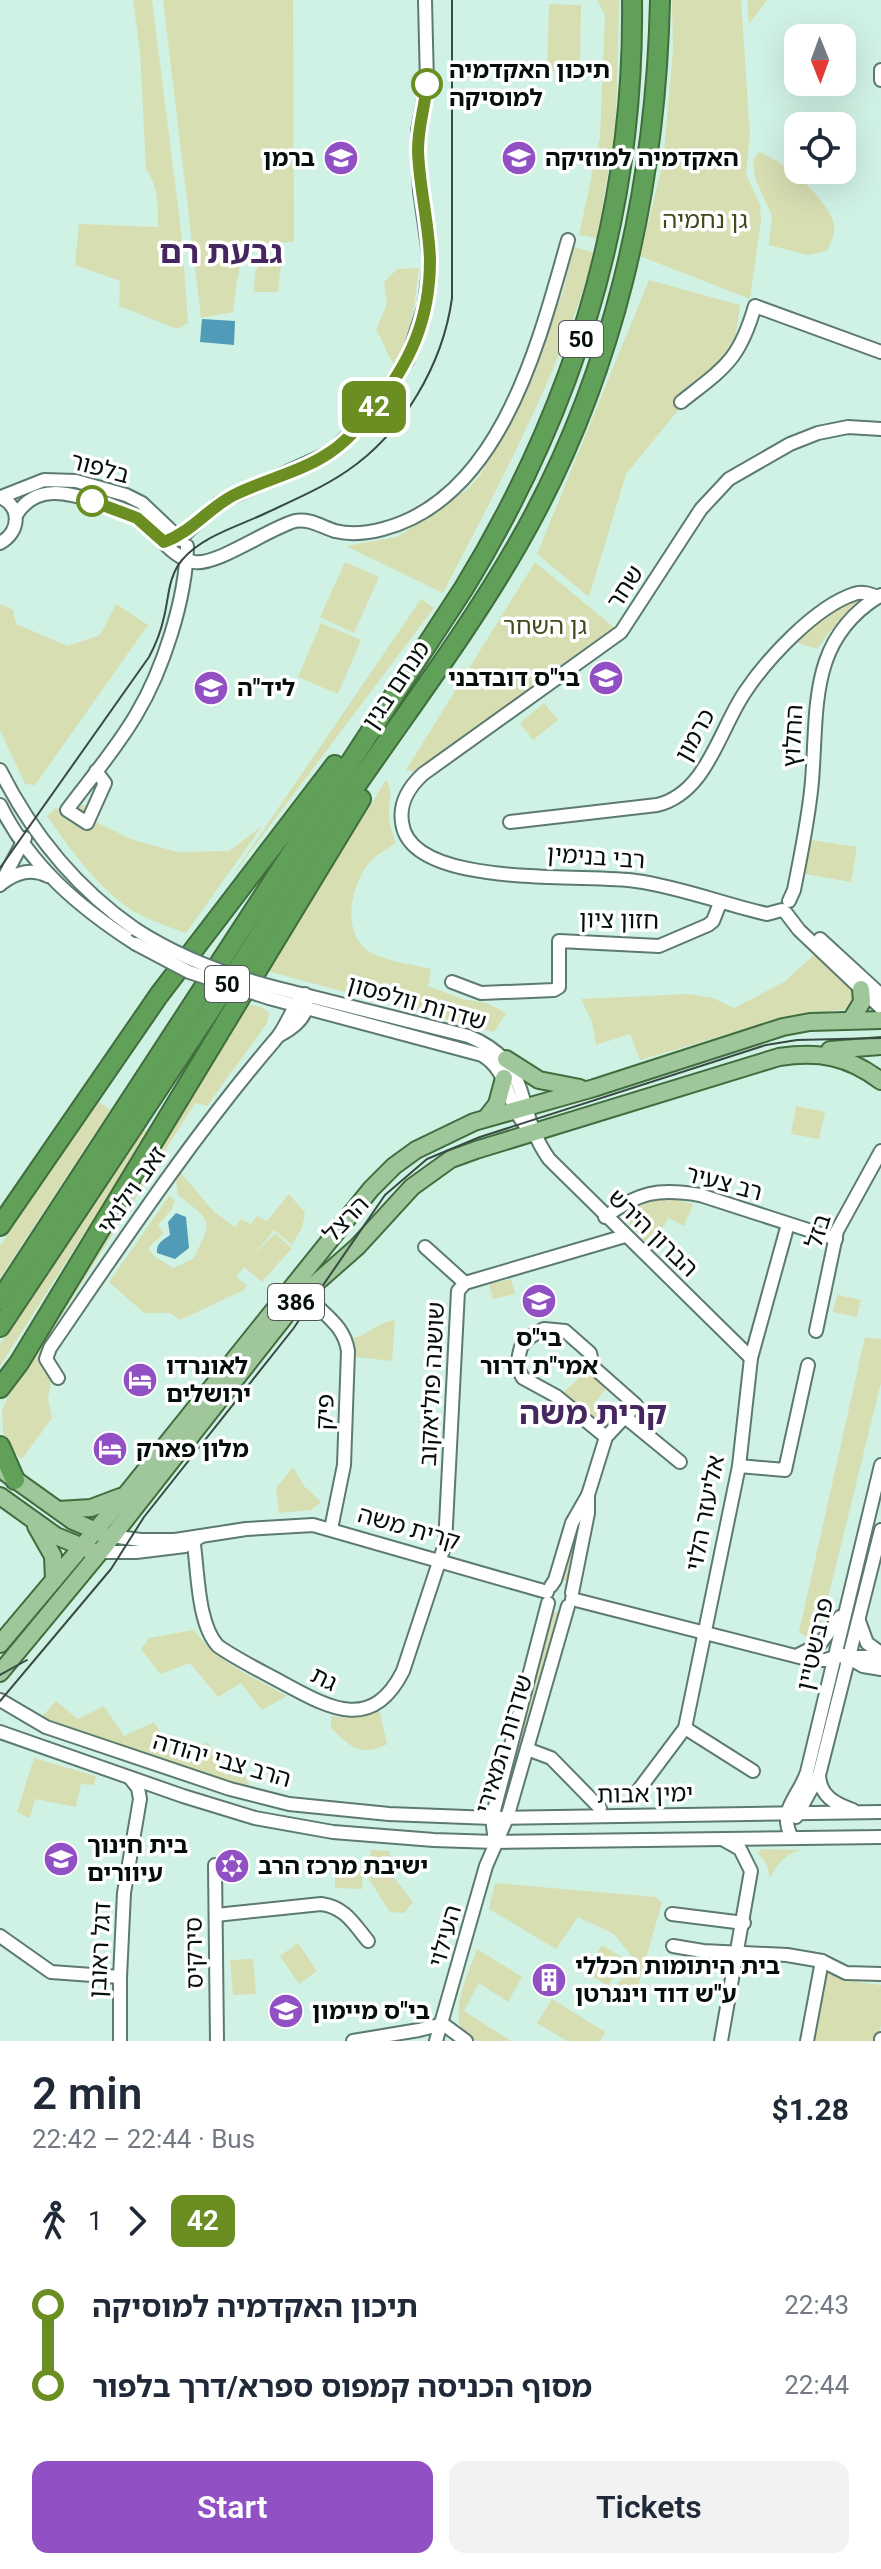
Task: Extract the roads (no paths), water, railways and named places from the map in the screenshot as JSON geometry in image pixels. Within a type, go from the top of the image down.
[{"type":"highway","name":"מנחם בגין","points":[[0,1300],[427,645],[488,549],[514,498],[559,399],[584,329],[602,263],[621,178],[629,110],[632,0]]},
{"type":"highway","name":"מנחם בגין","points":[[0,1327],[245,958],[328,826],[455,642],[505,565],[545,493],[569,439],[622,291],[647,175],[660,0]]},
{"type":"highway","points":[[0,1403],[19,1363],[455,642]]},
{"type":"highway","points":[[0,1226],[159,995],[427,645]]},
{"type":"highway","points":[[0,1388],[19,1363]]},
{"type":"highway","points":[[0,1446],[8,1474]]},
{"type":"main road","points":[[851,1020],[862,1002],[861,989]]},
{"type":"main road","name":"הרצל","points":[[0,1673],[100,1552],[102,1534],[128,1492],[376,1183],[416,1150],[487,1117],[594,1088],[783,1027],[810,1022],[881,1020]]},
{"type":"main road","points":[[801,1054],[881,1046]]},
{"type":"main road","name":"הרצל","points":[[0,1644],[80,1548],[102,1534],[300,1297],[357,1247],[403,1195],[451,1159],[767,1060],[821,1054],[845,1059],[881,1081]]},
{"type":"main road","points":[[506,1059],[539,1080],[565,1087],[594,1088]]},
{"type":"main road","points":[[487,1117],[496,1107],[504,1078]]},
{"type":"main road","points":[[8,1474],[55,1509],[102,1534]]},
{"type":"main road","points":[[55,1509],[91,1508],[128,1492]]},
{"type":"main road","points":[[0,1496],[56,1536],[80,1548],[100,1552]]},
{"type":"main road","points":[[32,1519],[50,1550],[54,1580]]},
{"type":"street","points":[[96,771],[145,699],[174,623],[184,547],[227,499],[331,452],[363,421],[407,361],[425,305],[430,261],[420,191],[418,149],[418,130],[427,84],[425,0]]},
{"type":"street","points":[[881,70],[881,80]]},
{"type":"street","points":[[164,542],[214,558],[298,521],[356,534],[387,528],[423,512],[455,490],[492,440],[519,386],[541,329],[568,240]]},
{"type":"street","points":[[681,402],[737,354],[755,306],[881,352]]},
{"type":"street","name":"שחר","points":[[409,843],[402,816],[405,796],[411,786],[423,774],[621,632],[701,509],[721,486],[775,452],[818,433],[848,427],[881,429]]},
{"type":"street","name":"בלפור","points":[[0,497],[44,480],[76,481],[126,495],[142,503],[184,547]]},
{"type":"street","name":"בלפור","points":[[16,515],[34,497],[48,492],[64,493],[125,512],[164,542],[184,547]]},
{"type":"street","points":[[0,497],[11,504],[16,515],[12,534],[0,543]]},
{"type":"street","name":"כרמון","points":[[510,822],[657,805],[675,798],[702,771],[744,693],[787,643],[818,615],[851,595],[879,596]]},
{"type":"street","name":"החלוץ","points":[[788,909],[810,804],[820,673],[837,635],[856,614],[879,596]]},
{"type":"street","name":"שדרות וולפסון","points":[[0,770],[28,822],[85,888],[135,929],[202,965],[300,1006],[472,1051],[491,1060],[534,1132]]},
{"type":"street","name":"שדרות וולפסון","points":[[0,805],[5,828],[23,843],[54,880],[86,909],[136,944],[189,972],[271,992],[305,994],[468,1036],[488,1045],[506,1059],[514,1074],[520,1108]]},
{"type":"street","points":[[0,885],[23,843],[28,822],[5,828]]},
{"type":"street","name":"רבי בנימין","points":[[409,843],[427,857],[453,867],[498,873],[634,880],[767,914],[788,909]]},
{"type":"street","points":[[0,885],[26,872],[39,872],[54,880]]},
{"type":"street","name":"חזון ציון","points":[[452,982],[481,993],[554,990],[559,987],[559,941],[659,946],[708,925],[713,921],[720,903]]},
{"type":"street","points":[[788,909],[799,930],[881,1008]]},
{"type":"street","points":[[788,909],[881,995]]},
{"type":"street","name":"זאב וילנאי","points":[[58,1378],[46,1359],[50,1348],[204,1126],[280,1035],[305,994]]},
{"type":"street","name":"הברון הירש","points":[[534,1132],[549,1159],[751,1358]]},
{"type":"street","name":"בזל","points":[[816,1331],[842,1219],[881,1151]]},
{"type":"street","name":"רב צעיר","points":[[605,1217],[637,1195],[680,1191],[836,1239]]},
{"type":"street","name":"אליעזר הלוי","points":[[634,1796],[685,1728],[739,1466],[751,1358],[788,1224]]},
{"type":"street","name":"שושנה פוליאקוב","points":[[441,1560],[448,1514],[458,1291],[465,1283],[625,1236]]},
{"type":"street","points":[[425,1247],[465,1283]]},
{"type":"street","name":"פיק","points":[[318,1307],[340,1328],[347,1340],[348,1351],[344,1465],[331,1529]]},
{"type":"street","points":[[588,1495],[606,1437],[636,1405],[593,1367],[590,1353],[565,1331],[544,1329],[530,1337],[521,1347],[519,1355],[518,1369],[523,1378],[556,1396],[606,1437]]},
{"type":"street","points":[[739,1466],[785,1470],[808,1365]]},
{"type":"street","points":[[625,1417],[680,1462]]},
{"type":"street","name":"פרבשטיין","points":[[792,1813],[819,1775],[841,1655],[845,1609],[881,1465]]},
{"type":"street","name":"שדרות המאירי","points":[[495,1842],[492,1818],[549,1594],[572,1523],[588,1495]]},
{"type":"street","name":"שדרות המאירי","points":[[495,1842],[507,1818],[571,1599],[588,1513],[588,1495]]},
{"type":"street","name":"קרית משה","points":[[100,1552],[136,1552],[300,1525],[331,1529],[549,1594]]},
{"type":"street","name":"פרבשטיין","points":[[841,1655],[858,1617],[881,1530]]},
{"type":"street","name":"קרית משה","points":[[102,1534],[197,1541]]},
{"type":"street","name":"גת","points":[[197,1541],[204,1615],[210,1638],[227,1653],[322,1704],[347,1711],[370,1707],[398,1681],[441,1560]]},
{"type":"street","points":[[571,1599],[563,1583],[549,1594],[555,1608],[571,1599],[801,1658],[822,1661],[841,1655],[879,1662]]},
{"type":"street","points":[[801,1658],[820,1644],[845,1609]]},
{"type":"street","points":[[858,1617],[864,1639],[879,1662]]},
{"type":"street","points":[[801,1658],[823,1669],[835,1686],[879,1662]]},
{"type":"street","name":"פרבשטיין","points":[[792,1813],[835,1686]]},
{"type":"street","name":"הרב צבי יהודה","points":[[0,1700],[46,1727],[230,1789],[289,1804],[389,1814],[492,1818]]},
{"type":"street","points":[[685,1728],[753,1771]]},
{"type":"street","name":"הרב צבי יהודה","points":[[0,1732],[241,1814],[333,1832],[422,1840],[495,1842]]},
{"type":"street","points":[[527,1749],[551,1758],[600,1808]]},
{"type":"street","points":[[126,1776],[118,1768],[118,1762],[122,1756],[129,1756]]},
{"type":"street","points":[[819,1775],[820,1786],[826,1796],[864,1813]]},
{"type":"street","name":"דגל ראובן","points":[[120,2041],[124,1893],[139,1793],[126,1776]]},
{"type":"street","points":[[138,1814],[146,1802],[164,1790]]},
{"type":"street","points":[[515,1791],[519,1808],[531,1818]]},
{"type":"street","name":"ימין אבות","points":[[492,1818],[881,1812]]},
{"type":"street","points":[[790,1833],[792,1813]]},
{"type":"street","name":"ימין אבות","points":[[495,1842],[772,1838],[790,1833],[881,1837]]},
{"type":"street","points":[[721,1839],[740,1849],[750,1865],[751,1880],[721,2041]]},
{"type":"street","name":"העילוי","points":[[436,2041],[495,1842]]},
{"type":"street","name":"סירקיס","points":[[215,1865],[217,2041]]},
{"type":"street","points":[[216,1915],[332,1905],[344,1911],[368,1941]]},
{"type":"street","points":[[672,1914],[744,1923]]},
{"type":"street","points":[[0,1936],[51,1972],[120,1977]]},
{"type":"street","points":[[673,1946],[703,1951],[787,1955],[822,1961],[846,1973],[881,1974]]},
{"type":"street","points":[[807,2041],[822,1961]]},
{"type":"street","points":[[353,2041],[443,2024],[466,2041]]},
{"type":"water","points":[[202,319],[235,321],[234,345],[200,342]]},
{"type":"water","points":[[176,1213],[186,1217],[189,1248],[175,1259],[157,1253],[157,1250],[160,1242],[170,1235],[168,1222]]},
{"type":"tram line","points":[[0,868],[149,657],[161,627],[171,580],[182,560],[210,538],[308,494],[347,471],[386,437],[430,372],[440,348],[452,298],[452,0]]},
{"type":"tram line","points":[[0,1701],[111,1569],[144,1517],[293,1329],[385,1195],[427,1159],[480,1137],[766,1045],[797,1040],[881,1038]]},
{"type":"tram line","points":[[0,1675],[27,1660]]},
{"type":"place","name":"תיכון האקדמיה למוסיקה","points":[[427,84]]},
{"type":"place","name":"ברמן","points":[[341,158]]},
{"type":"place","name":"האקדמיה למוזיקה","points":[[519,158]]},
{"type":"place","name":"בי\"ס דובדבני","points":[[606,678]]},
{"type":"place","name":"ליד\"ה","points":[[211,688]]},
{"type":"place","name":"בי\"ס אמי\"ת דרור","points":[[539,1301]]},
{"type":"place","name":"לאונרדו ירושלים","points":[[140,1380]]},
{"type":"place","name":"מלון פארק","points":[[110,1449]]},
{"type":"place","name":"בית חינוך עיוורים","points":[[61,1859]]},
{"type":"place","name":"ישיבת מרכז הרב","points":[[232,1866]]},
{"type":"place","name":"בית היתומות הכללי ע\"ש דוד וינגרטן","points":[[549,1980]]},
{"type":"place","name":"בי\"ס מיימון","points":[[286,2011]]},
{"type":"district","name":"גבעת רם","points":[[221,252]]},
{"type":"district","name":"קרית משה","points":[[593,1413]]},
{"type":"park label","name":"גן נחמיה","points":[[705,220]]},
{"type":"park label","name":"גן השחר","points":[[545,626]]}]
